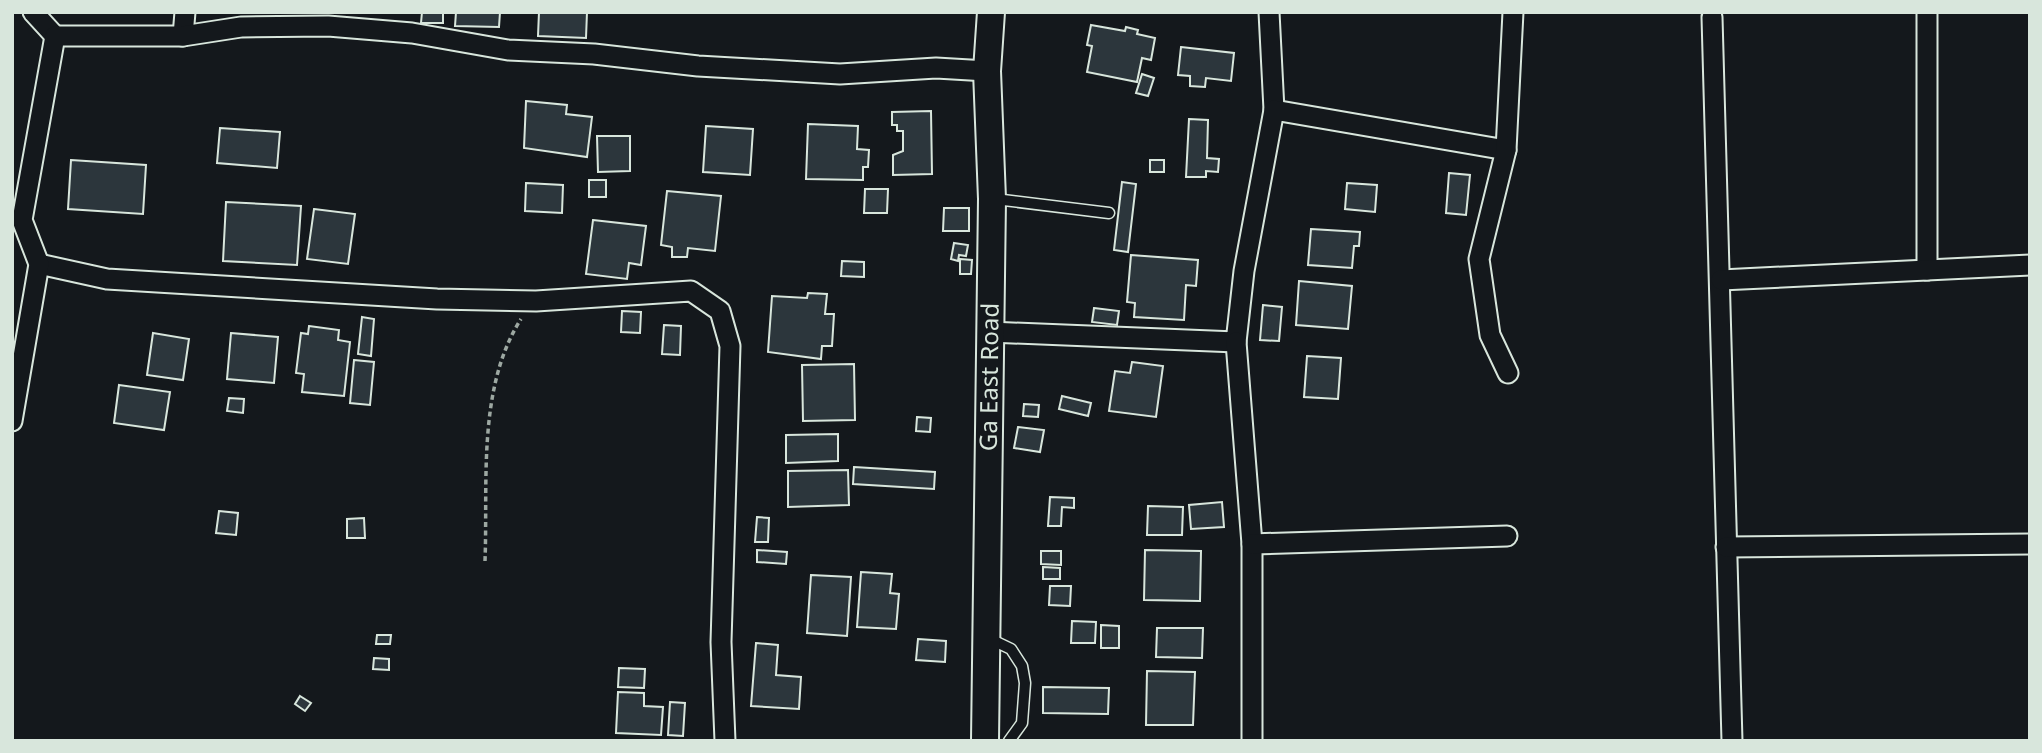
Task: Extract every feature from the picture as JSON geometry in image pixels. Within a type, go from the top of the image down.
[{"type":"street","points":[[33,12],[55,36],[183,36],[241,27],[328,26],[412,33],[509,50],[594,54],[698,66],[840,74],[936,68],[987,71]]},
{"type":"street","points":[[183,36],[185,12]]},
{"type":"street","name":"Ga East Road","points":[[985,741],[984,636],[992,199],[987,71],[991,12]]},
{"type":"street","points":[[1252,741],[1252,544],[1236,342],[1244,271],[1274,110],[1269,12]]},
{"type":"street","points":[[1508,373],[1490,335],[1479,260],[1506,150],[1513,12]]},
{"type":"street","points":[[1927,12],[1927,270]]},
{"type":"street","points":[[1712,17],[1732,741]]},
{"type":"street","points":[[12,421],[39,264],[17,219],[55,36]]},
{"type":"street","points":[[1274,110],[1506,150]]},
{"type":"street","points":[[39,264],[107,279],[437,299],[536,301],[691,291],[720,311],[730,346],[721,642],[725,741]]},
{"type":"street","points":[[1721,280],[2030,265]]},
{"type":"street","points":[[989,332],[1236,342]]},
{"type":"street","points":[[1252,544],[1507,536]]},
{"type":"street","points":[[1727,547],[2030,544]]},
{"type":"lane","points":[[992,199],[1109,213]]},
{"type":"lane","points":[[984,636],[1011,649],[1022,666],[1025,683],[1022,723],[1009,741]]},
{"type":"path","points":[[485,561],[488,439],[499,365],[507,341],[536,301]]},
{"type":"building","points":[[422,12],[443,12],[443,23],[421,23]]},
{"type":"building","points":[[456,12],[500,12],[499,27],[455,26]]},
{"type":"building","points":[[539,12],[587,12],[586,38],[538,36]]},
{"type":"building","points":[[1091,25],[1125,31],[1126,27],[1138,30],[1137,34],[1155,38],[1151,60],[1142,58],[1137,82],[1087,72],[1092,46],[1087,45]]},
{"type":"building","points":[[1181,47],[1234,53],[1231,81],[1206,78],[1205,87],[1190,86],[1190,76],[1178,75]]},
{"type":"building","points":[[1142,74],[1154,78],[1148,96],[1136,93]]},
{"type":"building","points":[[526,101],[567,105],[566,114],[592,117],[587,157],[524,148]]},
{"type":"building","points":[[931,111],[932,174],[893,175],[893,155],[903,151],[903,131],[897,131],[897,125],[892,125],[892,112]]},
{"type":"building","points":[[1189,119],[1208,120],[1207,158],[1219,159],[1218,172],[1206,171],[1206,177],[1186,177]]},
{"type":"building","points":[[808,124],[858,126],[857,149],[869,150],[868,167],[863,167],[863,180],[806,179]]},
{"type":"building","points":[[706,126],[753,129],[750,175],[703,172]]},
{"type":"building","points":[[220,128],[280,132],[277,168],[217,163]]},
{"type":"building","points":[[597,136],[630,136],[630,171],[598,172]]},
{"type":"building","points":[[71,160],[146,165],[143,214],[68,209]]},
{"type":"building","points":[[1150,160],[1164,160],[1164,172],[1150,172]]},
{"type":"building","points":[[1449,173],[1470,175],[1466,215],[1446,213]]},
{"type":"building","points":[[589,180],[606,180],[606,197],[589,197]]},
{"type":"building","points":[[1122,182],[1136,184],[1128,252],[1114,250]]},
{"type":"building","points":[[526,183],[563,185],[562,213],[525,211]]},
{"type":"building","points":[[1347,183],[1377,185],[1375,212],[1345,209]]},
{"type":"building","points":[[865,189],[888,189],[887,213],[864,213]]},
{"type":"building","points":[[667,191],[721,196],[715,251],[688,248],[687,257],[672,257],[672,247],[661,245]]},
{"type":"building","points":[[226,202],[301,206],[297,265],[223,261]]},
{"type":"building","points":[[944,208],[969,208],[969,231],[943,231]]},
{"type":"building","points":[[314,209],[355,214],[348,264],[307,259]]},
{"type":"building","points":[[593,220],[646,226],[641,265],[629,263],[627,279],[586,274]]},
{"type":"building","points":[[1311,229],[1360,232],[1359,246],[1354,246],[1352,268],[1308,265]]},
{"type":"building","points":[[954,243],[968,245],[966,256],[959,255],[958,261],[951,259]]},
{"type":"building","points":[[1131,255],[1198,260],[1196,286],[1186,285],[1184,320],[1134,317],[1135,303],[1127,302]]},
{"type":"building","points":[[960,259],[972,260],[971,274],[960,274]]},
{"type":"building","points":[[842,261],[864,262],[864,277],[841,276]]},
{"type":"building","points":[[1299,281],[1352,286],[1348,329],[1296,325]]},
{"type":"building","points":[[808,293],[827,294],[825,314],[834,314],[832,346],[822,346],[821,359],[768,352],[772,296],[807,298]]},
{"type":"building","points":[[1263,305],[1282,307],[1279,341],[1260,340]]},
{"type":"building","points":[[1094,308],[1119,311],[1117,325],[1092,322]]},
{"type":"building","points":[[622,311],[641,312],[640,333],[621,332]]},
{"type":"building","points":[[362,317],[374,319],[371,356],[358,354]]},
{"type":"building","points":[[664,325],[681,326],[680,355],[662,354]]},
{"type":"building","points":[[309,326],[339,330],[338,340],[350,342],[344,396],[302,392],[304,374],[296,373],[301,333],[308,334]]},
{"type":"building","points":[[153,333],[189,339],[183,380],[147,375]]},
{"type":"building","points":[[231,333],[278,337],[274,383],[227,379]]},
{"type":"building","points":[[1307,356],[1341,358],[1338,399],[1304,397]]},
{"type":"building","points":[[354,360],[374,362],[370,405],[350,403]]},
{"type":"building","points":[[1132,362],[1163,366],[1156,417],[1109,411],[1115,371],[1130,373]]},
{"type":"building","points":[[854,364],[855,420],[803,421],[802,365]]},
{"type":"building","points":[[119,385],[170,392],[164,430],[114,423]]},
{"type":"building","points":[[1062,396],[1091,403],[1088,416],[1059,409]]},
{"type":"building","points":[[229,398],[244,399],[243,413],[227,411]]},
{"type":"building","points":[[1024,404],[1039,405],[1038,417],[1023,416]]},
{"type":"building","points":[[917,417],[931,418],[930,432],[916,431]]},
{"type":"building","points":[[1018,427],[1044,430],[1040,452],[1014,448]]},
{"type":"building","points":[[838,434],[838,461],[786,463],[786,435]]},
{"type":"building","points":[[854,467],[935,472],[934,489],[853,484]]},
{"type":"building","points":[[848,470],[849,505],[788,507],[788,471]]},
{"type":"building","points":[[1050,497],[1074,498],[1074,508],[1062,507],[1061,526],[1048,526]]},
{"type":"building","points":[[1222,502],[1224,527],[1191,529],[1189,505]]},
{"type":"building","points":[[1148,506],[1183,507],[1182,535],[1147,535]]},
{"type":"building","points":[[219,511],[238,513],[236,535],[216,533]]},
{"type":"building","points":[[757,517],[769,518],[768,542],[755,542]]},
{"type":"building","points":[[364,518],[365,538],[347,538],[347,519]]},
{"type":"building","points":[[757,550],[787,552],[786,564],[757,562]]},
{"type":"building","points":[[1145,550],[1201,551],[1200,601],[1144,600]]},
{"type":"building","points":[[1041,551],[1061,551],[1061,565],[1041,564]]},
{"type":"building","points":[[1043,567],[1060,568],[1060,579],[1043,579]]},
{"type":"building","points":[[861,572],[892,574],[890,593],[899,594],[896,629],[857,627]]},
{"type":"building","points":[[811,575],[851,577],[847,636],[807,633]]},
{"type":"building","points":[[1050,586],[1071,586],[1070,606],[1049,605]]},
{"type":"building","points":[[1072,621],[1096,622],[1095,643],[1071,643]]},
{"type":"building","points":[[1101,625],[1119,626],[1119,648],[1101,648]]},
{"type":"building","points":[[1157,628],[1203,628],[1202,658],[1156,657]]},
{"type":"building","points":[[377,635],[391,635],[390,644],[376,644]]},
{"type":"building","points":[[918,639],[946,641],[945,662],[916,660]]},
{"type":"building","points":[[756,643],[778,645],[776,675],[801,677],[799,709],[751,706]]},
{"type":"building","points":[[374,658],[389,659],[389,670],[373,669]]},
{"type":"building","points":[[619,668],[645,669],[644,688],[618,687]]},
{"type":"building","points":[[1147,671],[1195,672],[1193,725],[1146,725]]},
{"type":"building","points":[[1043,687],[1109,688],[1108,714],[1043,713]]},
{"type":"building","points":[[618,692],[644,693],[644,706],[663,707],[661,735],[616,733]]},
{"type":"building","points":[[300,696],[311,703],[305,711],[295,704]]},
{"type":"building","points":[[670,702],[685,703],[683,736],[668,735]]}]
